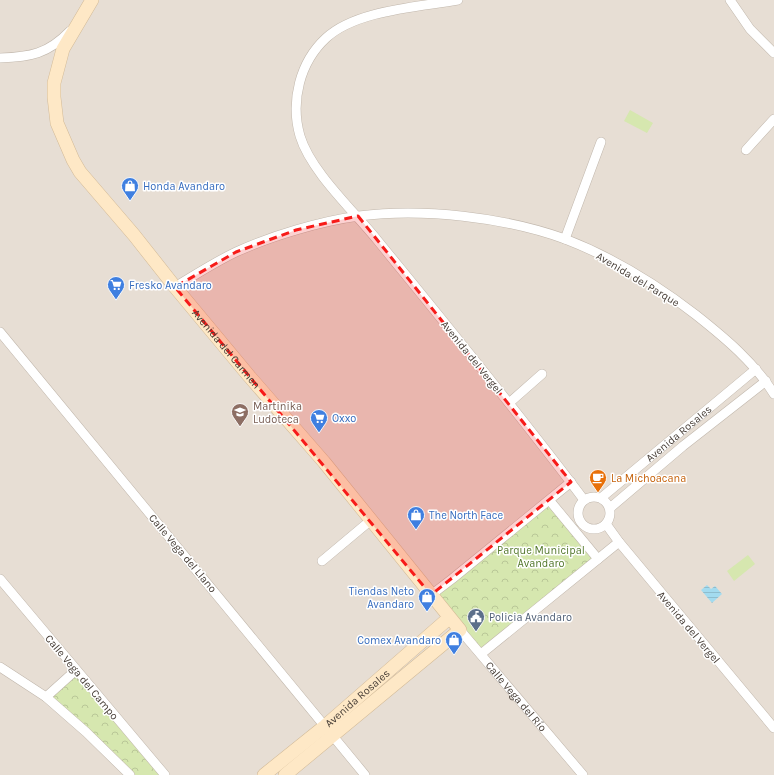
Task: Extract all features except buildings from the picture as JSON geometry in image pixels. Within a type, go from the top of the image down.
[{"type":"street","name":"Avenida del Carmen","points":[[92,0],[74,27],[59,58],[54,83],[55,111],[61,136],[80,172],[372,520],[449,618]]},
{"type":"street","name":"Avenida del Vergel","points":[[458,0],[369,16],[351,22],[334,31],[320,44],[304,68],[298,87],[296,107],[300,137],[321,174],[358,216],[509,403],[584,500]]},
{"type":"street","points":[[730,0],[750,29],[774,53]]},
{"type":"street","points":[[0,58],[27,57],[40,52],[57,43],[74,27]]},
{"type":"street","points":[[746,150],[774,119]]},
{"type":"street","points":[[565,240],[601,142]]},
{"type":"street","name":"Avenida del Parque","points":[[175,287],[236,252],[296,230],[358,216],[400,214],[463,217],[525,228],[565,240],[607,259],[667,295],[716,332],[756,369],[774,394]]},
{"type":"street","name":"Calle Vega del Llano","points":[[0,332],[365,775]]},
{"type":"street","name":"Avenida Rosales","points":[[600,498],[676,437],[756,369]]},
{"type":"street","points":[[509,403],[542,374]]},
{"type":"street","name":"Avenida Rosales","points":[[610,508],[683,446],[766,381]]},
{"type":"street","points":[[676,437],[683,446]]},
{"type":"street","points":[[431,595],[550,501],[571,482]]},
{"type":"street","points":[[590,497],[600,498],[610,508],[610,516],[606,524],[602,527],[591,529],[582,523],[578,513],[579,508],[584,500],[590,497]]},
{"type":"street","points":[[550,501],[598,559]]},
{"type":"street","points":[[322,561],[372,520]]},
{"type":"street","points":[[575,530],[582,523]]},
{"type":"street","name":"Avenida del Vergel","points":[[606,524],[619,542],[774,728]]},
{"type":"street","points":[[481,654],[619,542]]},
{"type":"street","name":"Calle Vega del Campo","points":[[0,579],[165,775]]},
{"type":"street","name":"Avenida Rosales","points":[[285,775],[329,730],[449,618]]},
{"type":"street","name":"Calle Vega del Río","points":[[449,618],[583,775]]},
{"type":"street","name":"Avenida Rosales","points":[[264,775],[329,730],[460,630]]},
{"type":"street","points":[[0,667],[46,697],[86,732],[130,775]]},
{"type":"street","points":[[46,697],[76,670]]},
{"type":"highlighted area","points":[[358,216],[571,482],[431,595],[175,287],[236,252],[296,230]]},
{"type":"shaded area","points":[[0,0],[774,0],[774,775],[0,775]]},
{"type":"green space","points":[[630,110],[653,123],[647,133],[624,121]]},
{"type":"green space","name":"Parque Municipal Avandaro","points":[[548,504],[595,561],[482,650],[437,593]]},
{"type":"green space","points":[[748,555],[755,564],[734,581],[727,571]]},
{"type":"green space","points":[[76,672],[160,775],[133,775],[49,697]]},
{"type":"water","points":[[707,585],[711,589],[715,586],[722,594],[712,603],[701,590]]},
{"type":"place","name":"Honda Avandaro","points":[[130,201]]},
{"type":"place","name":"Fresko Avandaro","points":[[116,300]]},
{"type":"place","name":"Martinika Ludoteca","points":[[240,427]]},
{"type":"place","name":"Oxxo","points":[[319,433]]},
{"type":"place","name":"La Michoacana","points":[[598,493]]},
{"type":"place","name":"The North Face","points":[[416,530]]},
{"type":"place","name":"Tiendas Neto Avandaro","points":[[427,612]]},
{"type":"place","name":"Policia Avandaro","points":[[476,632]]},
{"type":"place","name":"Comex Avandaro","points":[[454,655]]}]
